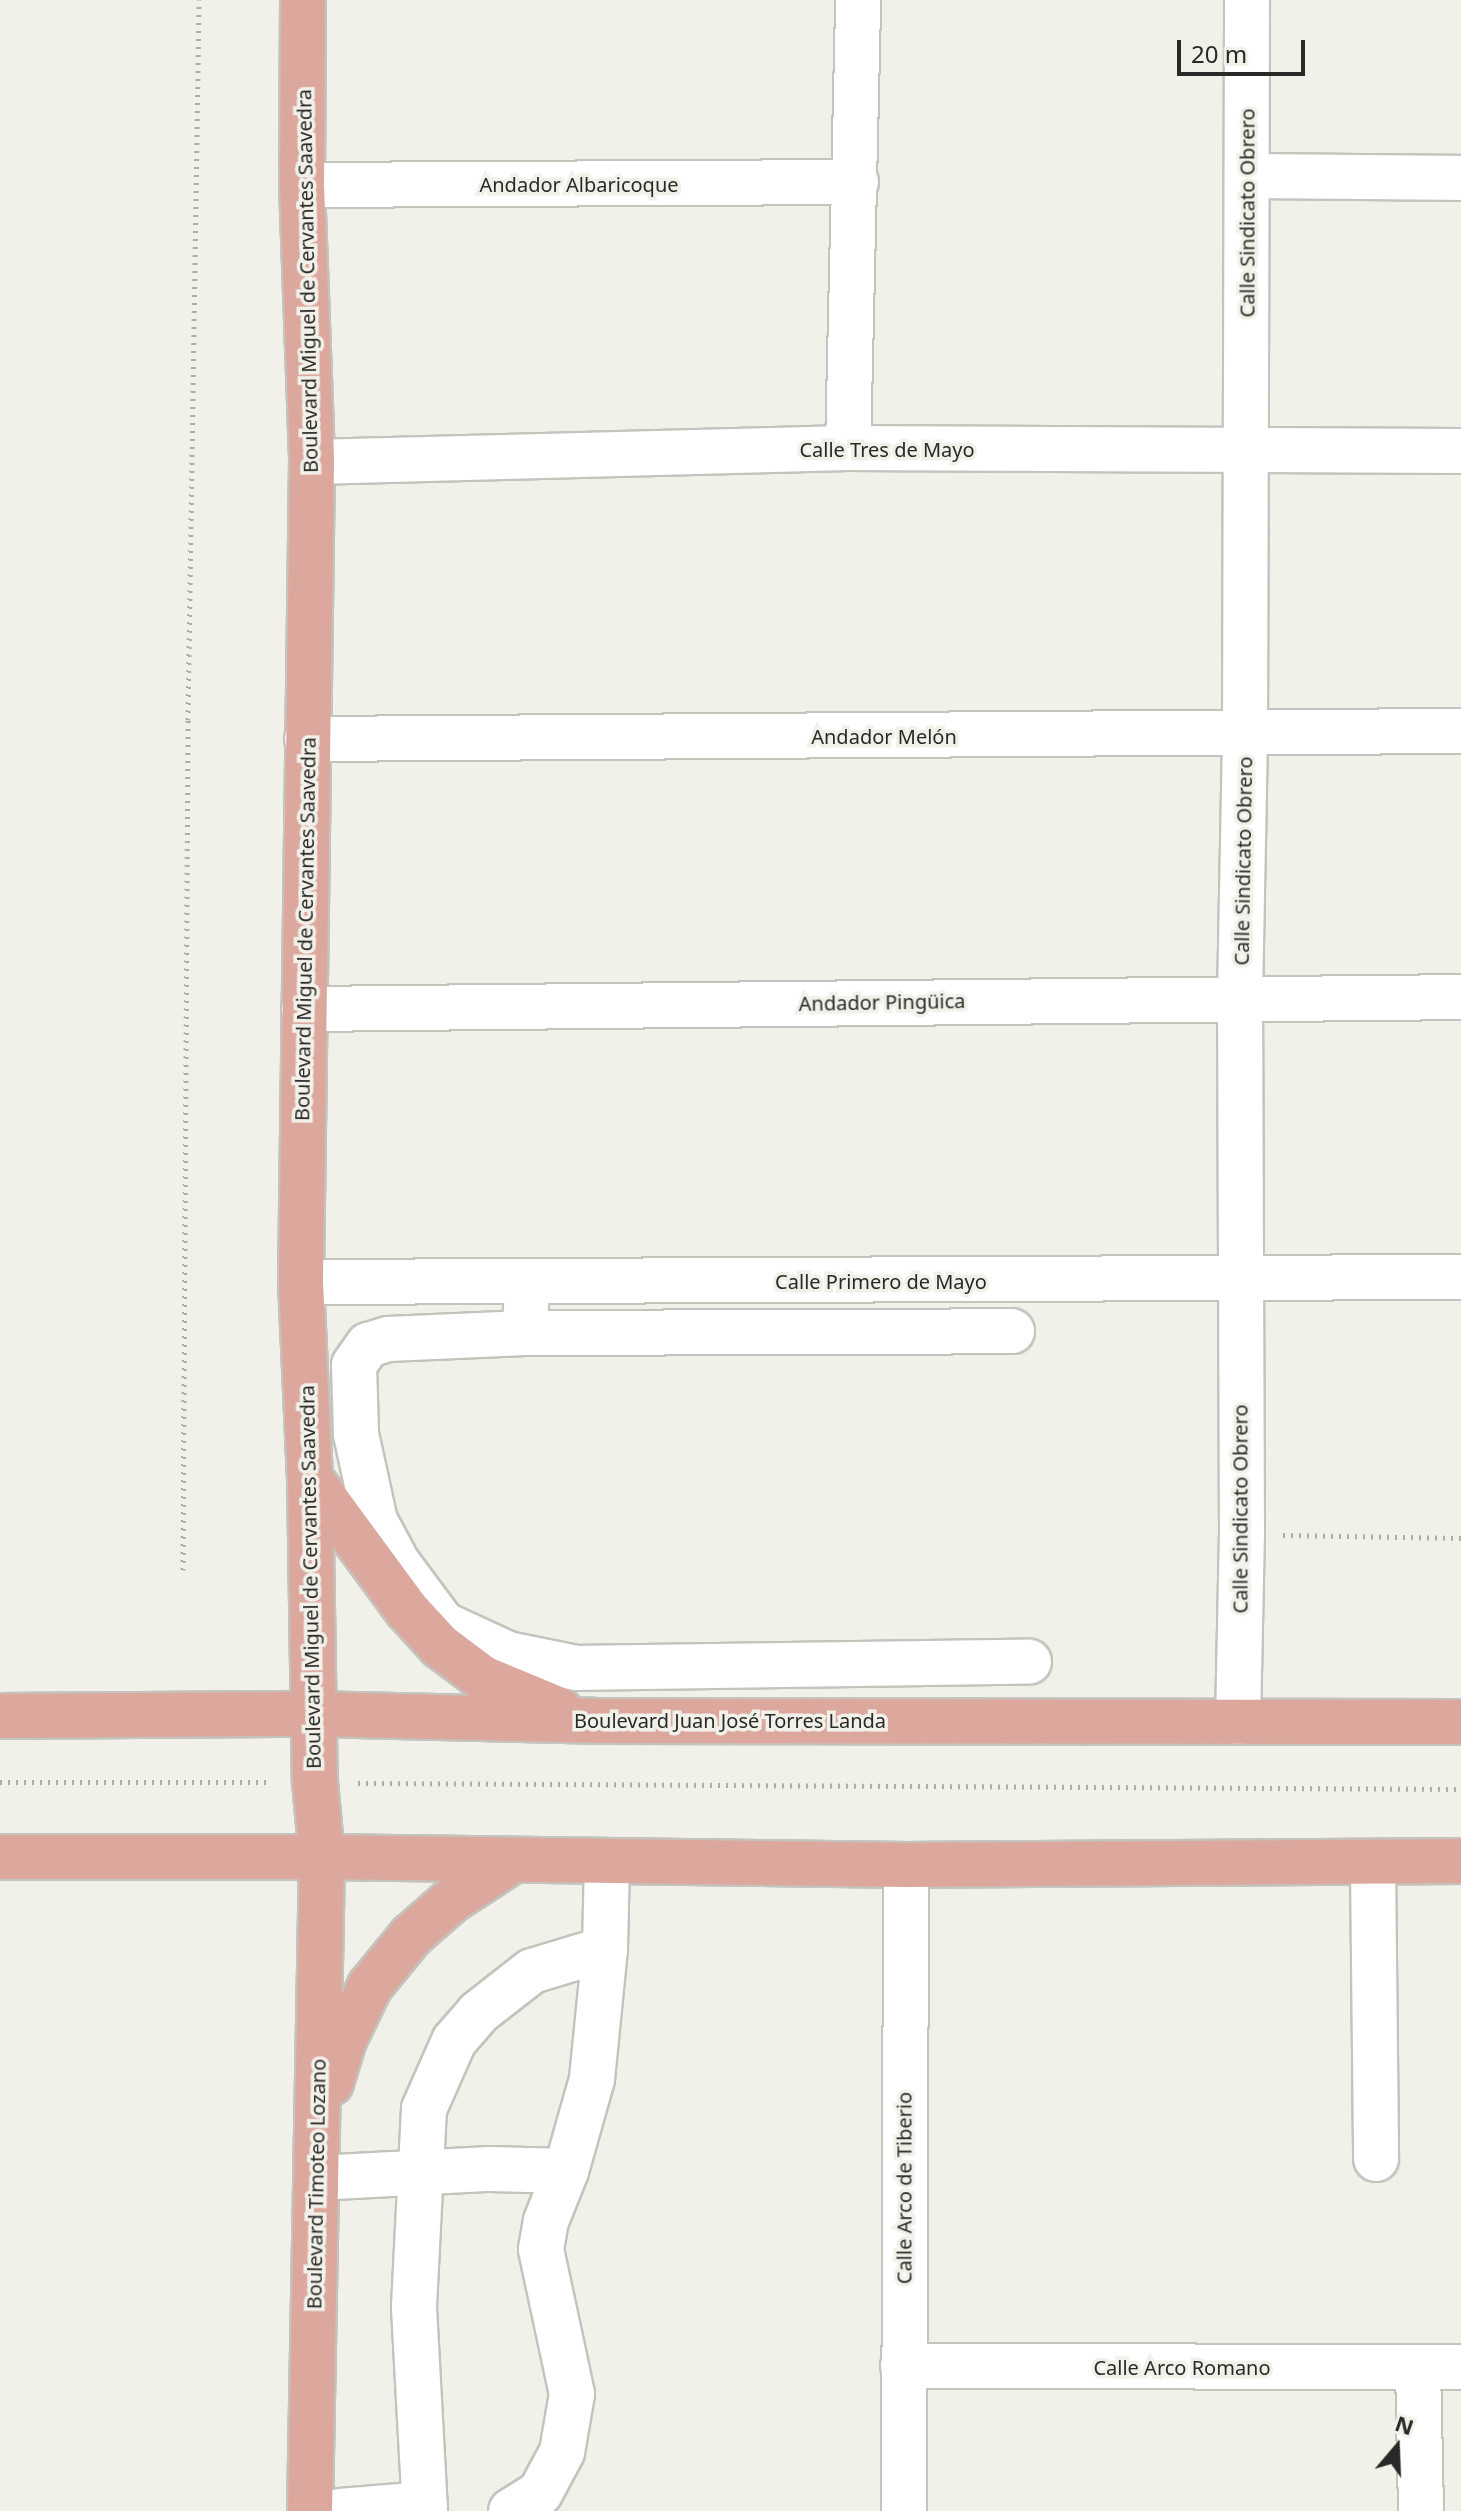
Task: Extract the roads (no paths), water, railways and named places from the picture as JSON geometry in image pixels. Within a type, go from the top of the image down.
[{"type":"main road","name":"Boulevard Miguel de Cervantes Saavedra","points":[[303,0],[302,185],[312,462],[301,1282],[310,1478],[315,1782],[322,1857]]},
{"type":"main road","points":[[310,1478],[407,1610],[440,1646],[483,1678],[534,1701],[595,1721]]},
{"type":"main road","name":"Boulevard Juan José Torres Landa","points":[[0,1716],[314,1714],[595,1721],[1461,1722]]},
{"type":"main road","points":[[0,1857],[322,1857],[906,1865],[1461,1861]]},
{"type":"main road","name":"Boulevard Timoteo Lozano","points":[[310,2511],[322,1857]]},
{"type":"main road","points":[[316,2156],[344,2040],[370,1986],[411,1936],[452,1900],[512,1861]]},
{"type":"street","points":[[848,448],[858,0]]},
{"type":"street","name":"Calle Sindicato Obrero","points":[[1238,1722],[1242,1534],[1240,998],[1245,733],[1247,0]]},
{"type":"street","points":[[1248,176],[1461,178]]},
{"type":"street","name":"Andador Albaricoque","points":[[302,185],[856,182]]},
{"type":"street","name":"Calle Tres de Mayo","points":[[312,462],[848,448],[1461,451]]},
{"type":"street","name":"Andador Melón","points":[[307,739],[1461,731]]},
{"type":"street","name":"Andador Pingüica","points":[[304,1009],[1461,997]]},
{"type":"street","name":"Calle Primero de Mayo","points":[[301,1282],[1461,1277]]},
{"type":"street","points":[[525,1333],[527,1281]]},
{"type":"street","points":[[1012,1331],[525,1333],[388,1339],[368,1345],[354,1365],[356,1434],[375,1521],[397,1562],[443,1624],[508,1654],[576,1668],[1029,1662]]},
{"type":"street","points":[[511,2511],[540,2493],[562,2452],[572,2394],[541,2249],[546,2221],[566,2171],[592,2079],[605,1949],[607,1862]]},
{"type":"street","points":[[1373,1862],[1376,2159]]},
{"type":"street","name":"Calle Arco de Tiberio","points":[[904,2511],[906,1865]]},
{"type":"street","points":[[340,2511],[425,2507],[414,2306],[419,2175],[424,2109],[454,2041],[478,2013],[532,1971],[605,1949]]},
{"type":"street","points":[[316,2156],[419,2175],[490,2169],[566,2171]]},
{"type":"street","name":"Calle Arco Romano","points":[[903,2366],[1461,2367]]},
{"type":"street","points":[[1418,2367],[1421,2511]]}]
